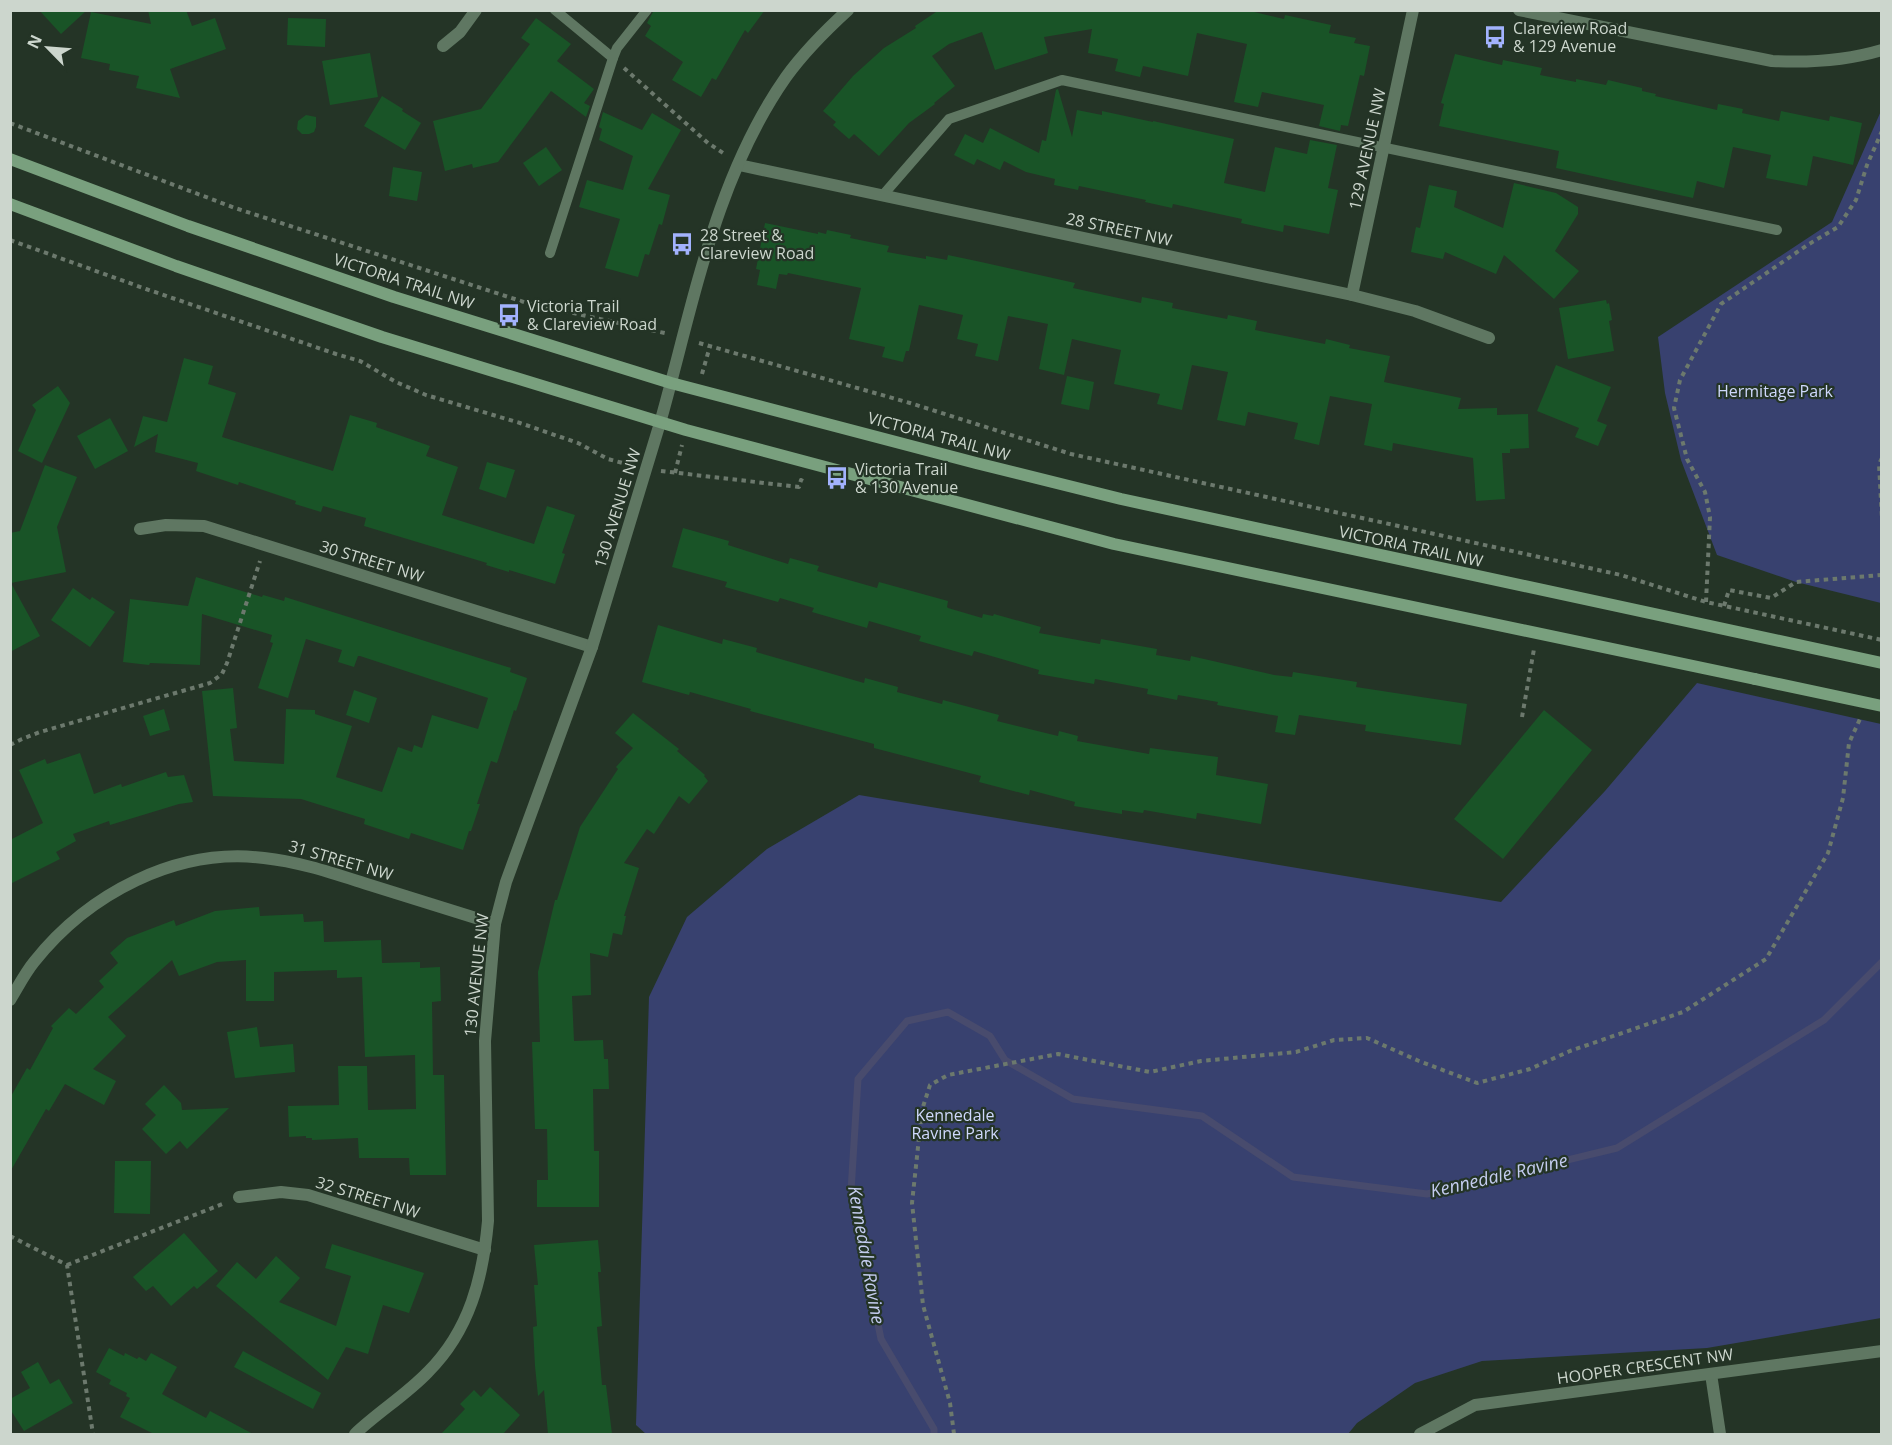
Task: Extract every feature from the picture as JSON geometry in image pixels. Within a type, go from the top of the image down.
[{"type":"main road","name":"VICTORIA TRAIL NW","points":[[10,159],[188,226],[394,297],[671,383],[1121,499],[1881,663]]},
{"type":"main road","points":[[10,204],[176,266],[382,338],[686,430],[1114,544],[1881,706]]},
{"type":"street","points":[[443,46],[460,32],[476,10]]},
{"type":"street","name":"130 AVENUE NW","points":[[355,1434],[411,1388],[446,1352],[471,1307],[485,1250],[488,1221],[485,1041],[495,924],[506,882],[592,647],[660,423],[706,257],[739,165],[768,105],[787,77],[807,51],[848,10]]},
{"type":"street","name":"129 AVENUE NW","points":[[1352,295],[1413,10]]},
{"type":"street","points":[[1519,10],[1772,61],[1835,60],[1881,50]]},
{"type":"street","name":"28 STREET NW","points":[[739,165],[1352,295],[1415,310],[1489,338]]},
{"type":"street","name":"30 STREET NW","points":[[140,529],[166,525],[204,526],[592,647]]},
{"type":"street","name":"31 STREET NW","points":[[10,1000],[33,964],[74,919],[139,878],[172,867],[205,860],[261,857],[310,866],[495,924]]},
{"type":"street","name":"32 STREET NW","points":[[239,1197],[281,1192],[308,1195],[485,1250]]},
{"type":"street","name":"HOOPER CRESCENT NW","points":[[1420,1434],[1475,1405],[1881,1350]]},
{"type":"street","points":[[1711,1374],[1720,1434]]},
{"type":"lane","points":[[555,10],[613,58]]},
{"type":"lane","points":[[550,253],[613,58],[617,48],[647,10]]},
{"type":"lane","points":[[883,195],[949,119],[1062,80],[1777,230]]},
{"type":"path","points":[[613,58],[708,143],[739,165]]},
{"type":"path","points":[[10,123],[235,208],[526,303],[654,330],[910,403],[1071,454],[1621,575],[1706,602],[1881,640]]},
{"type":"path","points":[[1706,602],[1710,517],[1705,492],[1687,459],[1674,408],[1680,380],[1721,304],[1838,227],[1856,200],[1866,165],[1881,131]]},
{"type":"path","points":[[10,240],[157,293],[353,358],[426,395],[578,443],[608,459],[646,469],[675,473],[799,487],[801,480],[809,483]]},
{"type":"path","points":[[697,390],[710,346]]},
{"type":"path","points":[[675,473],[686,430]]},
{"type":"path","points":[[1881,458],[1879,464],[1881,519]]},
{"type":"path","points":[[10,746],[40,732],[210,683],[218,678],[227,663],[265,545]]},
{"type":"path","points":[[1724,606],[1729,590],[1771,598],[1796,582],[1881,574]]},
{"type":"path","points":[[1522,717],[1536,634]]},
{"type":"path","points":[[954,1434],[950,1403],[923,1305],[912,1203],[922,1110],[930,1085],[948,1075],[1058,1054],[1150,1072],[1201,1061],[1296,1052],[1334,1041],[1367,1038],[1477,1083],[1530,1070],[1570,1051],[1683,1012],[1766,959],[1828,854],[1843,798],[1849,743],[1863,711]]},
{"type":"path","points":[[10,1236],[67,1265],[239,1197]]},
{"type":"path","points":[[67,1265],[93,1434]]},
{"type":"green space","name":"Hermitage Park","points":[[1881,111],[1882,603],[1796,582],[1717,555],[1681,460],[1665,393],[1658,337],[1832,222]]},
{"type":"green space","name":"Kennedale Ravine Park","points":[[1697,683],[1881,724],[1881,1318],[1707,1348],[1482,1361],[1415,1383],[1357,1423],[1348,1434],[646,1434],[636,1425],[649,997],[687,917],[767,849],[859,795],[1501,902],[1605,791]]},
{"type":"building","points":[[39,10],[87,10],[61,34]]},
{"type":"building","points":[[148,10],[186,10],[192,26],[215,18],[226,49],[170,69],[180,98],[136,88],[139,76],[109,70],[110,64],[81,58],[91,12],[151,24]]},
{"type":"building","points":[[654,10],[765,10],[748,33],[745,30],[716,80],[712,78],[701,97],[672,80],[683,62],[645,36],[651,26],[647,23]]},
{"type":"building","points":[[939,10],[1246,10],[1284,19],[1285,15],[1331,25],[1329,33],[1356,38],[1354,43],[1370,46],[1364,76],[1360,75],[1348,126],[1341,125],[1340,131],[1319,126],[1324,105],[1262,92],[1258,107],[1234,102],[1247,44],[1197,33],[1188,76],[1143,66],[1140,77],[1115,71],[1118,59],[1088,53],[1092,29],[1044,37],[1048,53],[995,70],[982,32],[949,44],[932,56],[955,86],[909,123],[879,156],[854,134],[849,139],[833,125],[836,122],[823,111],[853,76],[884,48]]},
{"type":"building","points":[[288,18],[326,19],[325,47],[287,45]]},
{"type":"building","points":[[536,18],[571,44],[557,61],[594,89],[584,103],[590,106],[586,117],[551,91],[498,162],[473,168],[472,164],[445,171],[433,121],[481,109],[530,44],[521,38]]},
{"type":"building","points":[[370,53],[378,97],[330,105],[322,61]]},
{"type":"building","points":[[1455,54],[1502,65],[1503,60],[1542,68],[1540,75],[1576,82],[1576,79],[1606,85],[1608,80],[1642,88],[1642,91],[1656,94],[1655,96],[1717,110],[1718,104],[1743,109],[1742,113],[1779,121],[1781,111],[1829,121],[1830,116],[1862,123],[1853,165],[1813,156],[1807,186],[1766,178],[1771,155],[1733,147],[1724,188],[1697,181],[1693,198],[1556,168],[1559,151],[1439,126],[1444,104],[1441,103]]},
{"type":"building","points":[[1058,89],[1072,137],[1077,110],[1102,115],[1102,111],[1234,139],[1224,183],[1265,192],[1275,147],[1307,154],[1310,140],[1337,145],[1328,188],[1338,190],[1329,234],[1284,225],[1283,232],[1241,223],[1242,219],[1173,204],[1172,208],[1079,186],[1078,190],[1054,185],[1055,179],[1026,172],[1004,161],[1000,170],[977,159],[974,165],[954,155],[965,134],[983,143],[990,128],[1039,153],[1042,140],[1046,141]]},
{"type":"building","points":[[382,96],[421,123],[405,150],[364,126]]},
{"type":"building","points":[[603,112],[642,130],[652,113],[681,130],[648,189],[670,195],[662,225],[659,224],[649,255],[645,254],[638,277],[605,268],[620,219],[579,207],[587,180],[623,190],[633,156],[599,140],[602,129],[599,127]]},
{"type":"building","points":[[306,115],[316,117],[316,127],[314,132],[302,134],[297,129],[298,121]]},
{"type":"building","points":[[546,147],[562,170],[539,186],[523,163]]},
{"type":"building","points":[[393,167],[422,172],[417,201],[389,196]]},
{"type":"building","points":[[1514,183],[1556,193],[1578,207],[1578,214],[1555,251],[1579,271],[1554,299],[1504,255],[1496,274],[1445,252],[1443,259],[1411,252],[1416,227],[1420,228],[1429,185],[1457,191],[1454,207],[1503,228]]},
{"type":"building","points":[[765,223],[818,234],[818,232],[826,234],[827,230],[851,235],[850,238],[889,246],[887,252],[926,259],[926,256],[947,260],[948,255],[981,262],[1075,283],[1073,288],[1141,303],[1142,297],[1173,303],[1172,308],[1227,319],[1228,315],[1257,321],[1255,330],[1325,344],[1326,339],[1350,345],[1349,348],[1390,356],[1384,382],[1461,398],[1458,409],[1497,408],[1497,415],[1528,414],[1529,448],[1510,449],[1510,453],[1502,453],[1505,499],[1476,501],[1473,458],[1393,443],[1392,451],[1364,445],[1372,404],[1330,396],[1319,445],[1294,439],[1298,423],[1248,412],[1245,426],[1217,420],[1228,372],[1192,365],[1182,410],[1157,404],[1160,394],[1114,384],[1121,350],[1072,339],[1064,375],[1039,369],[1048,324],[1008,316],[998,361],[975,356],[978,344],[957,339],[963,315],[919,305],[909,351],[906,351],[903,362],[882,357],[885,347],[849,339],[861,288],[788,273],[787,275],[779,274],[776,289],[757,285],[760,270],[756,269]]},
{"type":"building","points":[[1606,300],[1607,304],[1609,303],[1612,320],[1609,321],[1614,351],[1568,359],[1559,308]]},
{"type":"building","points":[[184,358],[213,366],[208,384],[236,393],[222,437],[333,471],[350,415],[377,423],[376,427],[430,446],[426,456],[458,467],[442,515],[534,544],[547,506],[575,515],[562,553],[565,554],[555,584],[509,570],[509,572],[486,565],[487,563],[364,526],[366,518],[323,506],[321,512],[239,482],[238,485],[196,471],[198,463],[155,452],[158,434],[134,447],[143,416],[167,422]]},
{"type":"building","points":[[1556,365],[1611,387],[1597,421],[1607,425],[1598,446],[1575,437],[1579,428],[1537,411]]},
{"type":"building","points":[[1067,376],[1094,382],[1089,410],[1061,404]]},
{"type":"building","points":[[58,386],[70,403],[42,463],[18,451],[36,410],[32,405]]},
{"type":"building","points":[[110,418],[128,451],[95,469],[77,436]]},
{"type":"building","points":[[487,462],[515,470],[506,498],[479,489]]},
{"type":"building","points":[[45,465],[77,477],[57,527],[66,572],[11,583],[40,636],[10,652],[10,533],[20,531]]},
{"type":"building","points":[[683,528],[729,541],[728,545],[788,564],[790,558],[819,566],[817,571],[877,588],[879,582],[948,601],[948,608],[982,618],[983,614],[993,616],[994,614],[1041,627],[1039,633],[1100,644],[1101,639],[1157,649],[1156,655],[1190,661],[1191,656],[1274,675],[1292,677],[1293,672],[1357,682],[1356,687],[1467,704],[1461,745],[1365,731],[1366,725],[1299,715],[1295,735],[1275,732],[1278,716],[1178,695],[1177,700],[1147,694],[1148,689],[1095,679],[1094,684],[1038,674],[1039,670],[974,651],[972,656],[919,641],[921,636],[869,621],[867,628],[812,612],[814,608],[780,598],[778,602],[725,587],[727,582],[672,567]]},
{"type":"building","points":[[196,577],[262,597],[263,595],[284,601],[285,597],[511,668],[510,672],[527,678],[497,763],[491,761],[477,804],[480,804],[463,850],[411,833],[409,839],[364,824],[365,819],[301,799],[213,796],[202,691],[233,688],[237,728],[230,729],[234,761],[284,764],[286,709],[315,710],[315,714],[352,726],[336,777],[382,792],[398,747],[412,752],[414,745],[422,748],[432,715],[478,729],[488,698],[360,656],[354,667],[338,662],[342,650],[306,639],[288,698],[258,688],[273,643],[270,642],[272,635],[202,614],[200,665],[150,663],[149,665],[123,662],[130,599],[188,606]]},
{"type":"building","points":[[73,588],[90,600],[92,597],[115,612],[90,647],[51,620]]},
{"type":"building","points":[[658,625],[722,644],[723,639],[757,648],[756,652],[864,683],[865,678],[898,687],[897,692],[942,704],[943,700],[999,715],[997,721],[1058,736],[1059,731],[1078,736],[1077,741],[1149,754],[1150,748],[1218,757],[1216,775],[1268,784],[1261,824],[1197,813],[1196,819],[1144,810],[1143,813],[1122,810],[1122,814],[1074,806],[1075,802],[1030,790],[1029,795],[979,782],[981,776],[874,748],[874,744],[750,711],[751,709],[690,692],[689,695],[642,682]]},
{"type":"building","points":[[354,690],[377,698],[369,723],[346,715]]},
{"type":"building","points":[[164,709],[170,730],[150,736],[143,716]]},
{"type":"building","points":[[1544,710],[1592,750],[1503,859],[1454,819]]},
{"type":"building","points":[[633,713],[679,749],[677,751],[705,775],[708,781],[689,804],[679,796],[654,834],[647,829],[624,863],[639,868],[624,916],[626,916],[622,935],[613,933],[608,957],[590,953],[591,995],[572,996],[574,1041],[603,1040],[604,1059],[608,1059],[609,1089],[593,1089],[594,1151],[599,1151],[599,1207],[537,1207],[537,1180],[548,1180],[547,1129],[535,1129],[532,1042],[540,1042],[538,972],[555,900],[557,900],[580,827],[618,769],[616,767],[633,748],[615,733]]},
{"type":"building","points":[[80,753],[94,794],[166,772],[168,777],[184,775],[193,802],[179,804],[110,825],[109,821],[73,834],[76,841],[56,852],[60,859],[10,884],[10,840],[43,823],[19,770],[45,759],[47,764]]},
{"type":"building","points":[[259,907],[260,916],[303,914],[304,922],[323,921],[324,942],[381,940],[382,963],[420,962],[420,968],[440,967],[441,1001],[432,1002],[433,1075],[444,1075],[446,1175],[410,1175],[409,1158],[359,1158],[358,1138],[312,1140],[306,1136],[289,1137],[288,1106],[339,1105],[338,1066],[367,1066],[368,1110],[416,1109],[415,1055],[365,1057],[362,977],[337,978],[337,970],[274,972],[274,1001],[246,1001],[246,960],[217,962],[179,976],[172,960],[108,1017],[126,1036],[93,1069],[116,1081],[104,1105],[65,1084],[49,1111],[46,1109],[10,1172],[10,1098],[27,1068],[30,1070],[53,1028],[51,1026],[69,1008],[76,1014],[104,987],[99,981],[118,963],[110,953],[127,938],[174,920],[176,926],[215,911]]},
{"type":"building","points":[[257,1027],[260,1047],[293,1044],[295,1072],[235,1078],[227,1032]]},
{"type":"building","points":[[164,1085],[181,1103],[182,1110],[229,1108],[187,1149],[180,1141],[166,1154],[142,1129],[156,1115],[145,1104]]},
{"type":"building","points":[[115,1161],[151,1161],[150,1214],[114,1213]]},
{"type":"building","points":[[184,1233],[218,1271],[197,1289],[194,1286],[171,1306],[153,1286],[146,1291],[133,1277]]},
{"type":"building","points":[[598,1240],[602,1326],[597,1327],[602,1385],[606,1385],[612,1434],[548,1434],[544,1390],[538,1396],[535,1366],[533,1327],[537,1326],[534,1285],[538,1285],[534,1245]]},
{"type":"building","points":[[332,1244],[424,1273],[409,1313],[383,1305],[368,1354],[346,1347],[328,1380],[216,1286],[237,1262],[256,1279],[276,1256],[300,1278],[279,1302],[336,1326],[351,1276],[325,1268]]},
{"type":"building","points":[[109,1348],[124,1356],[125,1353],[146,1361],[151,1353],[177,1367],[162,1394],[206,1418],[210,1411],[253,1434],[154,1434],[120,1417],[130,1398],[126,1396],[127,1393],[109,1384],[111,1380],[96,1372]]},
{"type":"building","points":[[243,1351],[321,1393],[313,1409],[234,1367]]},
{"type":"building","points":[[38,1362],[50,1384],[59,1379],[73,1403],[24,1431],[10,1409],[10,1399],[30,1388],[21,1372]]},
{"type":"building","points":[[490,1387],[520,1415],[503,1434],[441,1434],[465,1409],[460,1404],[474,1390],[481,1397]]},
{"type":"waterway","name":"Kennedale Ravine","points":[[934,1434],[934,1429],[881,1339],[851,1191],[858,1079],[907,1021],[948,1012],[990,1036],[1005,1060],[1073,1099],[1202,1116],[1293,1177],[1427,1194],[1617,1148],[1824,1020],[1882,962]]},
{"type":"place","name":"Clareview Road & 129 Avenue","points":[[1495,37]]},
{"type":"place","name":"28 Street & Clareview Road","points":[[682,244]]},
{"type":"place","name":"Victoria Trail & Clareview Road","points":[[509,315]]},
{"type":"place","name":"Victoria Trail & 130 Avenue","points":[[837,478]]}]
